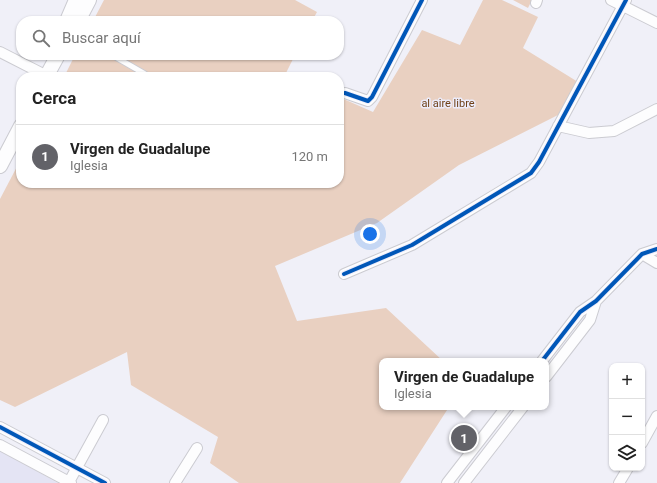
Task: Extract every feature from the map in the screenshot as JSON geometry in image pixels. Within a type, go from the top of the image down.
[{"type":"street","points":[[68,16],[76,0]]},
{"type":"street","points":[[81,16],[89,0]]},
{"type":"street","points":[[345,93],[368,101],[372,97],[422,0]]},
{"type":"street","points":[[611,0],[624,3],[657,23]]},
{"type":"street","points":[[344,274],[412,245],[531,173],[539,162],[624,3]]},
{"type":"street","points":[[0,52],[39,72]]},
{"type":"street","points":[[49,72],[55,60]]},
{"type":"street","points":[[558,126],[589,133],[614,131],[657,109]]},
{"type":"street","points":[[0,166],[16,136]]},
{"type":"street","points":[[544,358],[580,312],[596,301],[642,254],[657,249]]},
{"type":"street","points":[[642,254],[657,263]]},
{"type":"street","points":[[549,371],[590,320],[596,301]]},
{"type":"street","points":[[448,483],[504,410]]},
{"type":"street","points":[[464,483],[521,410]]},
{"type":"street","points":[[645,437],[657,416]]},
{"type":"street","points":[[0,445],[70,482],[76,467],[104,420]]},
{"type":"street","points":[[0,427],[104,483]]},
{"type":"street","points":[[174,483],[196,448]]},
{"type":"street","points":[[619,483],[626,471]]},
{"type":"lane","points":[[121,60],[142,72]]},
{"type":"shaded area","points":[[0,451],[58,483],[0,483]]},
{"type":"green space","points":[[104,0],[295,0],[317,12],[315,16],[96,16]]},
{"type":"green space","name":"al aire libre","points":[[483,0],[502,0],[538,17],[523,48],[578,82],[558,115],[459,165],[377,223],[275,266],[297,321],[386,308],[440,358],[379,358],[379,410],[447,410],[400,483],[239,483],[210,463],[218,437],[131,385],[127,352],[15,407],[0,400],[0,199],[16,169],[16,188],[344,188],[344,99],[373,112],[422,30],[460,45]]},
{"type":"green space","points":[[513,0],[532,0],[528,8]]},
{"type":"green space","points":[[72,60],[292,60],[286,72],[66,72]]},
{"type":"cycle path","points":[[345,93],[368,101],[372,97],[422,0]]},
{"type":"cycle path","points":[[344,274],[412,245],[531,173],[539,162],[626,0]]},
{"type":"cycle path","points":[[544,358],[580,312],[596,301],[642,254],[657,249]]},
{"type":"cycle path","points":[[0,427],[105,483]]},
{"type":"place","name":"Virgen de Guadalupe","points":[[464,438]]}]
